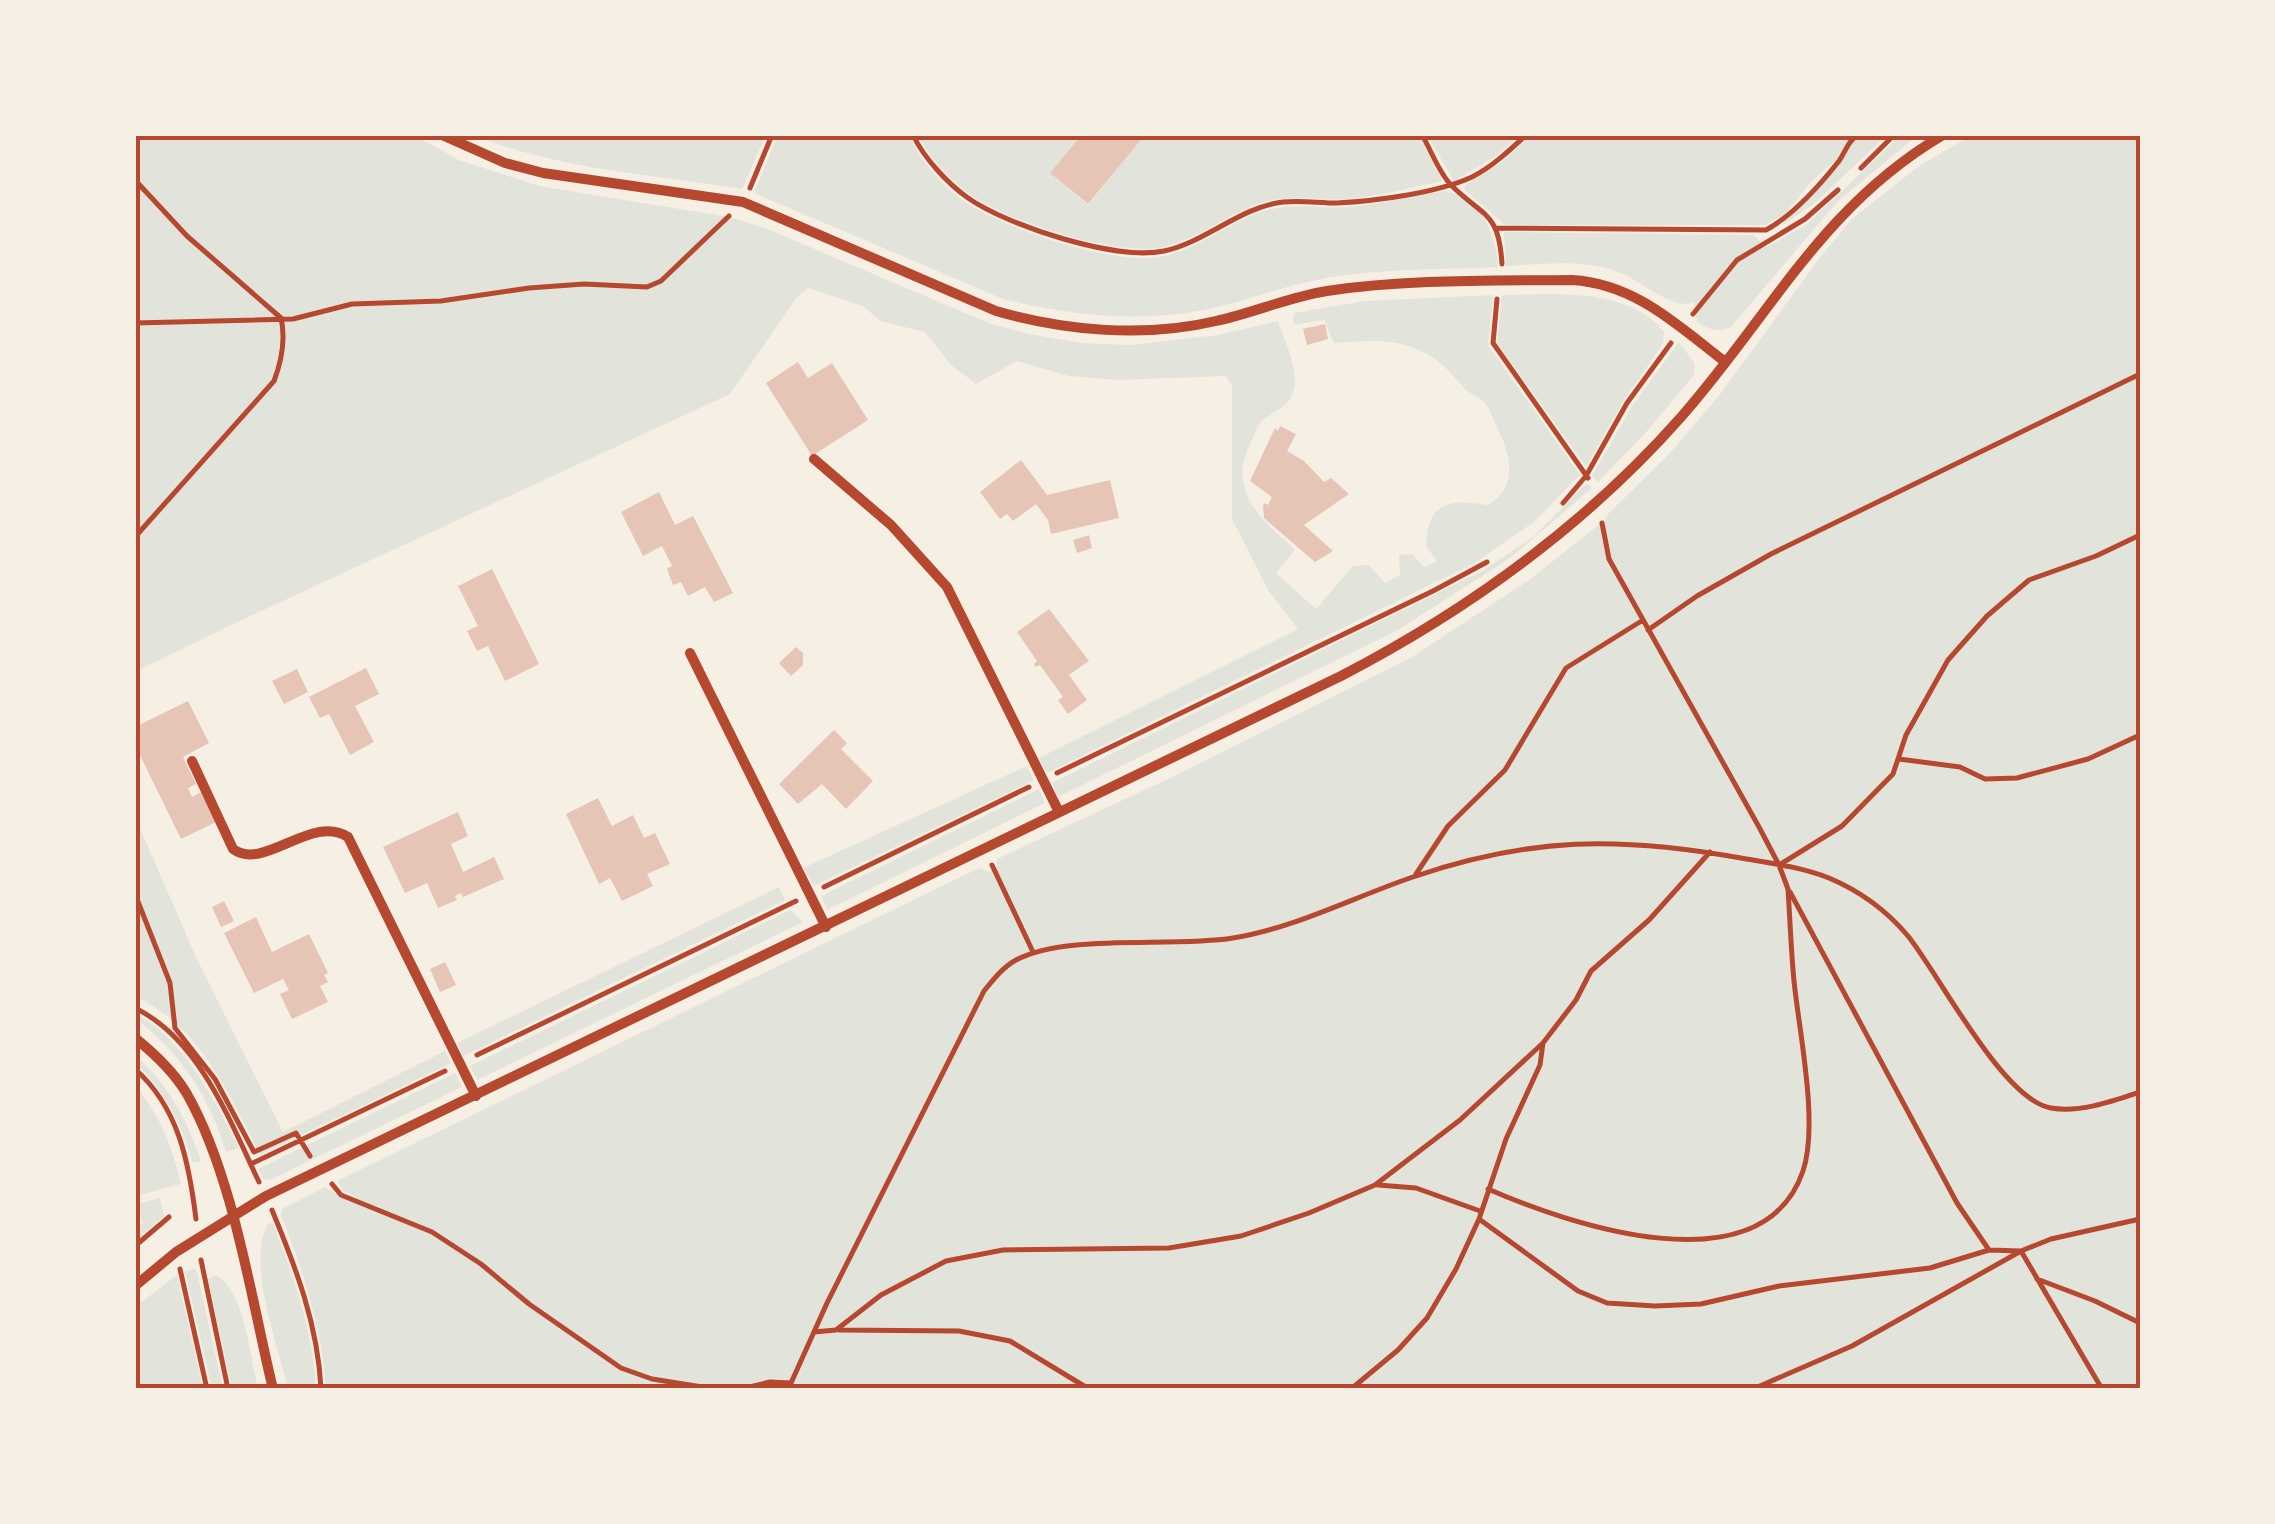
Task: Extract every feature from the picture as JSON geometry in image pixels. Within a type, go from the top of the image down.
[{"type":"street","points":[[442,135],[506,163],[543,173],[743,202],[996,311],[1032,322],[1084,328],[1171,328],[1215,322],[1322,292],[1499,280],[1603,284],[1648,303],[1724,361]]},
{"type":"street","points":[[135,1286],[176,1252],[266,1196],[1404,643],[1520,568],[1605,495],[1684,414],[1844,211],[1908,158],[1943,135]]},
{"type":"street","points":[[814,459],[891,524],[947,586],[1058,812]]},
{"type":"street","points":[[690,653],[826,926]]},
{"type":"street","points":[[192,761],[233,849],[241,855],[320,831],[337,830],[348,837],[476,1096]]},
{"type":"street","points":[[135,1038],[186,1092],[216,1165],[273,1389]]},
{"type":"path","points":[[135,324],[293,319],[352,304],[442,300],[584,284],[647,287],[662,281],[743,202],[772,135]]},
{"type":"path","points":[[913,135],[955,188],[983,208],[1056,236],[1123,253],[1182,246],[1265,205],[1360,202],[1450,185],[1474,176],[1526,135]]},
{"type":"path","points":[[1422,135],[1450,185],[1473,201],[1496,228],[1500,240],[1499,280],[1492,343],[1586,476],[1605,495]]},
{"type":"path","points":[[1496,228],[1766,230],[1779,223],[1838,162],[1848,143],[1858,135]]},
{"type":"path","points":[[1855,174],[1894,135]]},
{"type":"path","points":[[135,180],[187,236],[281,318],[283,348],[274,381],[135,537]]},
{"type":"path","points":[[1562,504],[1586,476],[1627,404],[1737,260],[1805,219],[1844,184]]},
{"type":"path","points":[[1648,630],[1697,596],[1771,554],[2140,374]]},
{"type":"path","points":[[1590,509],[1602,524],[1609,559],[1779,865],[1788,889],[1957,1203],[1989,1250]]},
{"type":"path","points":[[1779,865],[1842,826],[1893,774],[1906,735],[1948,660],[1987,616],[2029,580],[2140,535]]},
{"type":"path","points":[[251,1164],[1433,591],[1495,557]]},
{"type":"path","points":[[1415,876],[1448,826],[1506,770],[1566,668],[1642,620]]},
{"type":"path","points":[[1898,759],[1960,767],[1985,779],[2017,778],[2088,759],[2140,736]]},
{"type":"path","points":[[741,1389],[770,1382],[790,1386],[984,991],[1009,964],[1052,947],[1235,938],[1488,854],[1538,846],[1633,844],[1710,852],[1815,873],[1848,886],[1892,919],[2003,1073],[2036,1102],[2050,1108],[2082,1107],[2140,1092]]},
{"type":"path","points":[[984,849],[1033,952]]},
{"type":"path","points":[[836,1330],[881,1295],[946,1261],[1003,1250],[1169,1248],[1242,1236],[1375,1185],[1460,1120],[1543,1044],[1576,1000],[1591,971],[1649,920],[1710,852]]},
{"type":"path","points":[[1488,1189],[1596,1229],[1682,1241],[1752,1227],[1782,1208],[1804,1170],[1809,1127],[1788,889]]},
{"type":"path","points":[[135,894],[170,983],[175,1028],[214,1079],[254,1152],[296,1133],[341,1195],[432,1232],[621,1368],[652,1379],[715,1389]]},
{"type":"path","points":[[1351,1389],[1398,1350],[1428,1318],[1456,1268],[1506,1138],[1540,1065],[1543,1044]]},
{"type":"path","points":[[135,1069],[156,1092],[180,1134],[188,1161],[204,1282],[228,1389]]},
{"type":"path","points":[[1375,1185],[1416,1188],[1479,1215],[1578,1291],[1607,1302],[1701,1304],[1779,1286],[1913,1271],[1989,1250],[2021,1251]]},
{"type":"path","points":[[266,1196],[296,1266],[309,1309],[320,1355],[321,1389]]},
{"type":"path","points":[[135,1246],[169,1217]]},
{"type":"path","points":[[1753,1389],[1852,1346],[2021,1251],[2051,1239],[2140,1219]]},
{"type":"path","points":[[2021,1251],[2102,1389]]},
{"type":"path","points":[[176,1252],[208,1389]]},
{"type":"path","points":[[2035,1278],[2095,1300],[2140,1323]]},
{"type":"path","points":[[814,1332],[959,1331],[1010,1342],[1089,1389]]},
{"type":"shaded area","points":[[135,135],[414,135],[459,160],[539,186],[729,217],[765,228],[991,324],[1082,343],[1131,345],[1218,335],[1278,321],[1293,363],[1294,388],[1286,404],[1260,424],[1245,458],[1243,474],[1245,489],[1259,515],[1295,550],[1276,573],[1316,609],[1353,566],[1369,565],[1385,583],[1400,575],[1399,555],[1412,554],[1424,567],[1437,561],[1426,546],[1427,531],[1436,512],[1452,503],[1488,505],[1505,488],[1509,467],[1504,444],[1487,406],[1438,361],[1392,342],[1334,343],[1324,320],[1293,325],[1294,313],[1365,301],[1493,295],[1488,345],[1580,475],[1534,522],[1473,564],[1047,773],[1039,758],[1298,629],[1268,590],[1232,519],[1232,385],[1225,376],[1118,380],[1069,376],[1017,361],[976,384],[951,365],[925,332],[880,321],[863,306],[808,288],[797,297],[730,394],[135,672]]},
{"type":"shaded area","points":[[473,135],[766,135],[742,189],[572,164]]},
{"type":"shaded area","points":[[778,135],[909,135],[939,179],[980,211],[1058,242],[1138,258],[1174,253],[1272,209],[1348,207],[1447,191],[1469,201],[1485,220],[1498,267],[1343,275],[1223,306],[1157,316],[1055,310],[1003,299],[754,193]]},
{"type":"shaded area","points":[[918,135],[1080,135],[1050,173],[1088,205],[1145,135],[1418,135],[1442,181],[1356,198],[1268,201],[1177,243],[1143,249],[1119,247],[1039,227],[974,197],[950,177]]},
{"type":"shaded area","points":[[1427,135],[1520,135],[1496,156],[1454,181]]},
{"type":"shaded area","points":[[1531,135],[1853,135],[1836,160],[1811,182],[1785,214],[1765,225],[1505,225],[1464,189]]},
{"type":"shaded area","points":[[1863,135],[1887,135],[1814,204],[1781,226],[1839,165],[1850,144]]},
{"type":"shaded area","points":[[1901,135],[1918,135],[1837,202],[1726,329],[1713,329],[1697,322],[1694,302],[1669,300],[1610,269],[1566,263],[1506,266],[1504,232],[1753,235],[1767,247],[1807,224]]},
{"type":"shaded area","points":[[1972,135],[2140,135],[2140,1389],[326,1389],[316,1322],[282,1209],[325,1187],[350,1202],[356,1197],[344,1191],[337,1181],[979,868],[988,872],[997,868],[997,859],[1412,657],[1529,580],[1605,520],[1718,397],[1852,219],[1919,166]]},
{"type":"shaded area","points":[[1502,295],[1589,296],[1610,300],[1649,317],[1664,332],[1663,344],[1624,400],[1586,467],[1497,343]]},
{"type":"shaded area","points":[[1679,342],[1695,364],[1694,375],[1598,482],[1592,476],[1632,406]]},
{"type":"shaded area","points":[[1587,483],[1592,488],[1510,558],[1398,630],[1058,797],[1052,783],[1482,571],[1533,537]]},
{"type":"shaded area","points":[[1027,766],[1034,780],[814,886],[803,868]]},
{"type":"shaded area","points":[[1039,789],[1045,803],[827,910],[821,896]]},
{"type":"shaded area","points":[[135,817],[196,957],[283,1132],[445,1051],[451,1063],[260,1155],[224,1086],[195,1043],[177,1024],[135,997]]},
{"type":"shaded area","points":[[779,887],[785,900],[463,1056],[457,1043]]},
{"type":"shaded area","points":[[790,910],[803,922],[477,1080],[470,1066]]},
{"type":"shaded area","points":[[135,1013],[183,1055],[239,1148],[226,1152],[212,1114],[192,1078],[166,1046],[135,1019]]},
{"type":"shaded area","points":[[135,1055],[175,1103],[201,1161],[193,1163],[171,1109],[135,1062]]},
{"type":"shaded area","points":[[455,1073],[462,1087],[270,1180],[264,1179],[258,1169]]},
{"type":"shaded area","points":[[135,1086],[164,1132],[181,1184],[135,1196]]},
{"type":"shaded area","points":[[160,1198],[164,1216],[135,1241],[135,1226],[143,1223],[137,1204]]},
{"type":"shaded area","points":[[268,1223],[273,1224],[301,1305],[316,1389],[288,1389],[262,1282],[262,1240]]},
{"type":"shaded area","points":[[195,1269],[223,1389],[212,1389],[185,1271]]},
{"type":"shaded area","points":[[177,1275],[203,1389],[135,1389],[135,1307]]},
{"type":"shaded area","points":[[216,1275],[226,1283],[240,1310],[258,1389],[232,1389],[208,1279]]},
{"type":"building","points":[[1081,135],[1145,135],[1088,204],[1050,173]]},
{"type":"building","points":[[1325,324],[1328,339],[1307,345],[1303,329]]},
{"type":"building","points":[[798,362],[808,378],[832,363],[868,420],[812,456],[766,383]]},
{"type":"building","points":[[1280,426],[1296,434],[1287,451],[1304,461],[1324,482],[1331,478],[1349,494],[1304,525],[1333,551],[1315,562],[1264,518],[1263,506],[1272,497],[1250,481],[1275,428],[1278,431]]},
{"type":"building","points":[[1021,460],[1047,495],[1110,480],[1119,518],[1051,534],[1048,520],[1036,504],[1013,521],[1007,514],[1000,519],[980,492]]},
{"type":"building","points":[[659,492],[675,525],[693,516],[733,593],[714,602],[705,587],[688,596],[681,582],[673,585],[667,569],[672,566],[662,546],[643,556],[621,512]]},
{"type":"building","points":[[1089,535],[1092,548],[1077,553],[1073,540]]},
{"type":"building","points":[[492,569],[539,664],[505,681],[488,646],[477,651],[467,631],[478,626],[458,586]]},
{"type":"building","points":[[1049,609],[1089,661],[1069,675],[1087,700],[1068,714],[1058,700],[1063,697],[1040,665],[1036,667],[1037,661],[1017,632]]},
{"type":"building","points":[[796,647],[803,653],[803,665],[791,676],[779,663]]},
{"type":"building","points":[[366,668],[379,694],[355,706],[374,742],[350,755],[329,714],[320,718],[309,697]]},
{"type":"building","points":[[297,669],[308,692],[284,704],[272,681]]},
{"type":"building","points":[[188,701],[209,743],[183,757],[196,784],[188,788],[192,797],[201,792],[216,822],[181,839],[135,745],[135,727]]},
{"type":"building","points":[[834,730],[847,743],[841,749],[873,781],[846,809],[822,784],[798,804],[779,784]]},
{"type":"building","points":[[598,798],[612,826],[633,815],[644,838],[655,833],[670,864],[647,874],[653,886],[622,901],[610,878],[599,884],[566,814]]},
{"type":"building","points":[[458,812],[468,836],[451,844],[463,872],[494,857],[504,879],[463,897],[461,893],[455,896],[457,900],[438,908],[427,883],[405,893],[383,847]]},
{"type":"building","points":[[224,901],[234,921],[221,927],[212,907]]},
{"type":"building","points":[[256,917],[272,952],[309,934],[328,973],[324,975],[328,982],[320,986],[328,1002],[292,1019],[280,994],[289,990],[283,979],[254,993],[224,933]]},
{"type":"building","points":[[445,962],[456,985],[440,992],[430,969]]}]
